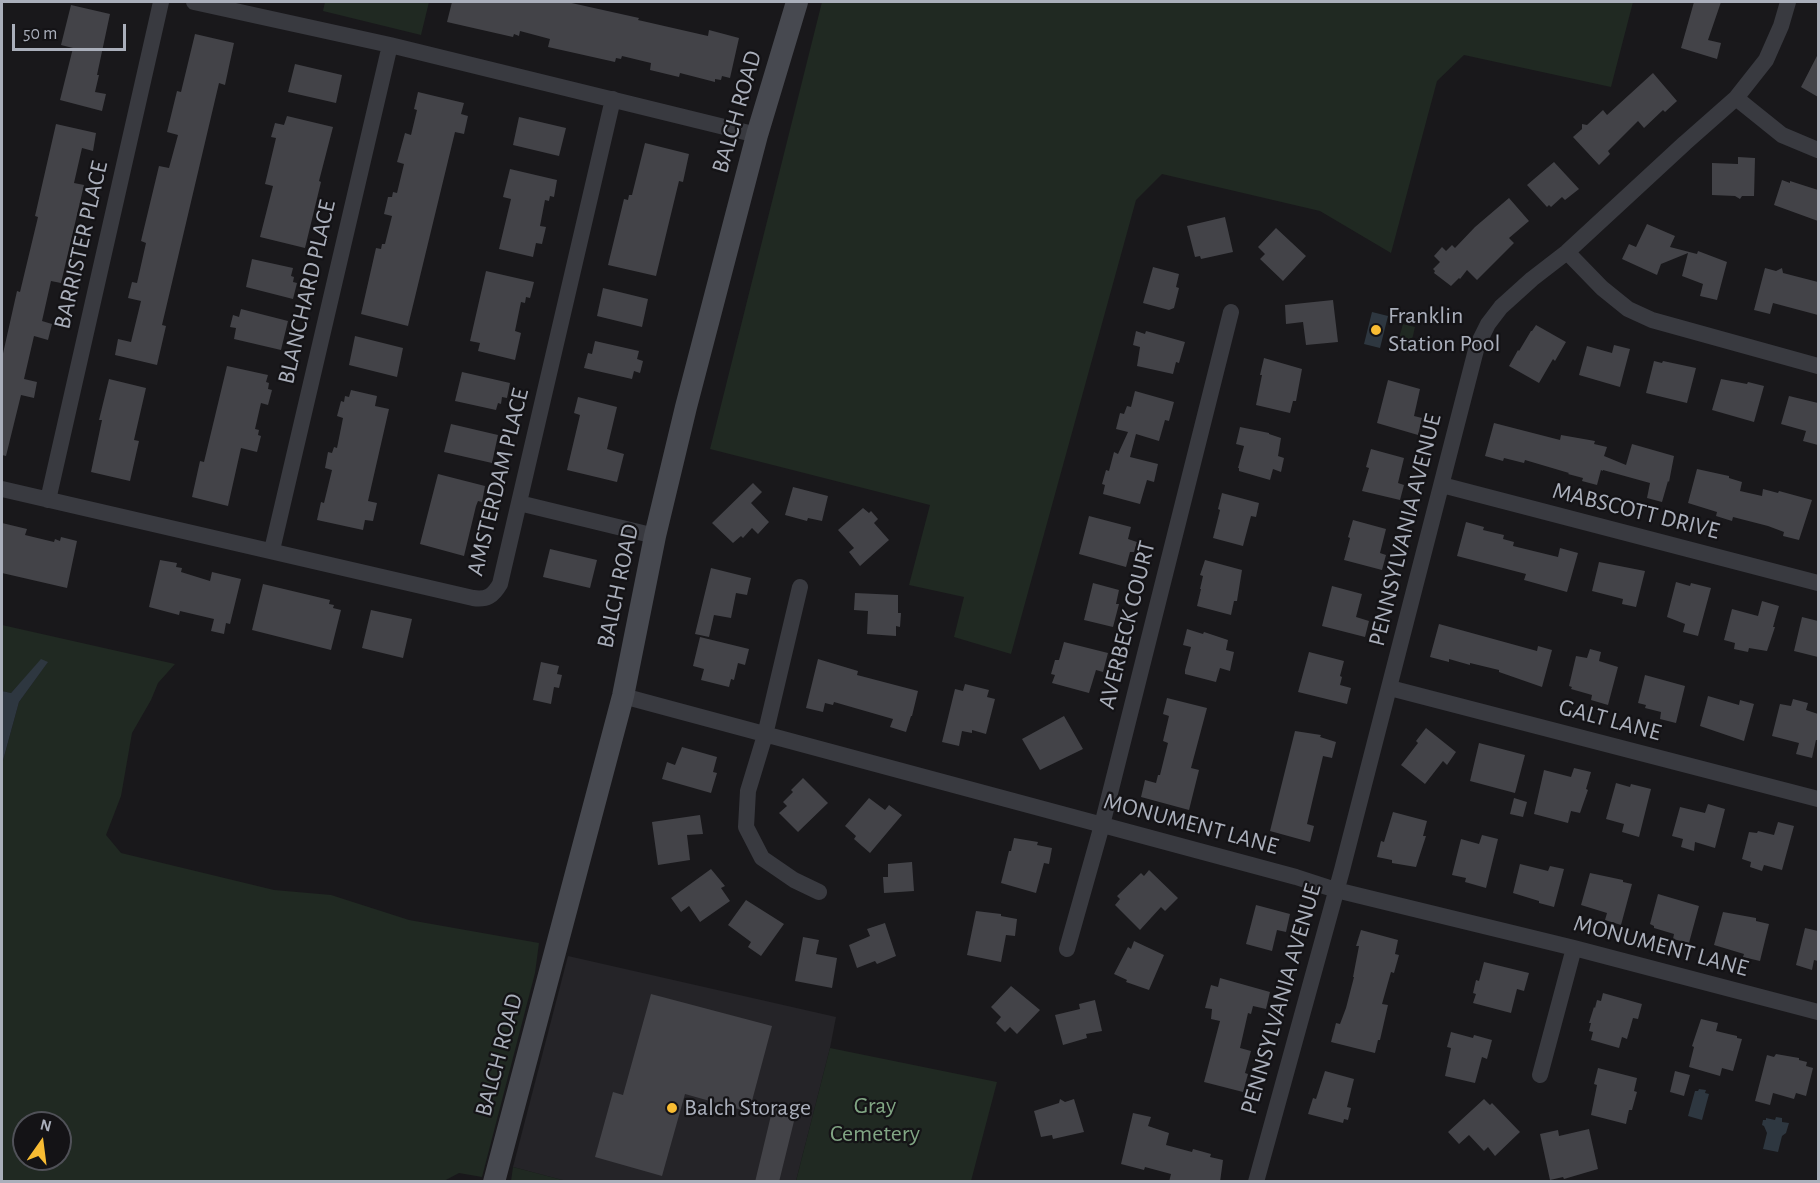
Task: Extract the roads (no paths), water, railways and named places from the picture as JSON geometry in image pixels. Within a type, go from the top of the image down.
[{"type":"street","name":"BARRISTER PLACE","points":[[48,500],[161,2]]},
{"type":"street","points":[[194,2],[390,45],[757,135]]},
{"type":"street","name":"BALCH ROAD","points":[[494,1182],[623,696],[655,536],[689,396],[757,135],[797,2]]},
{"type":"street","name":"PENNSYLVANIA AVENUE","points":[[1256,1182],[1390,688],[1477,346],[1488,324],[1501,307],[1567,252],[1736,99],[1766,60],[1781,26],[1788,2]]},
{"type":"street","name":"BLANCHARD PLACE","points":[[272,550],[390,45]]},
{"type":"street","name":"AMSTERDAM PLACE","points":[[2,489],[473,598],[489,598],[500,584],[613,99]]},
{"type":"street","points":[[1736,99],[1782,135],[1818,150]]},
{"type":"street","points":[[1567,252],[1602,288],[1636,313],[1652,320],[1818,366]]},
{"type":"street","name":"AVERBECK COURT","points":[[1067,949],[1102,825],[1231,312]]},
{"type":"street","name":"MABSCOTT DRIVE","points":[[1442,485],[1818,583]]},
{"type":"street","points":[[519,503],[655,536]]},
{"type":"street","points":[[800,587],[765,735],[748,791],[746,827],[762,858],[794,880],[819,892]]},
{"type":"street","name":"GALT LANE","points":[[1390,688],[1818,799]]},
{"type":"street","name":"MONUMENT LANE","points":[[623,696],[1296,877],[1336,890],[1574,948],[1818,1012]]},
{"type":"street","points":[[1540,1075],[1574,948]]},
{"type":"place","name":"Franklin Station Pool","points":[[1376,330]]},
{"type":"place","name":"Balch Storage","points":[[672,1108]]},
{"type":"park label","name":"Gray Cemetery","points":[[875,1120]]}]
